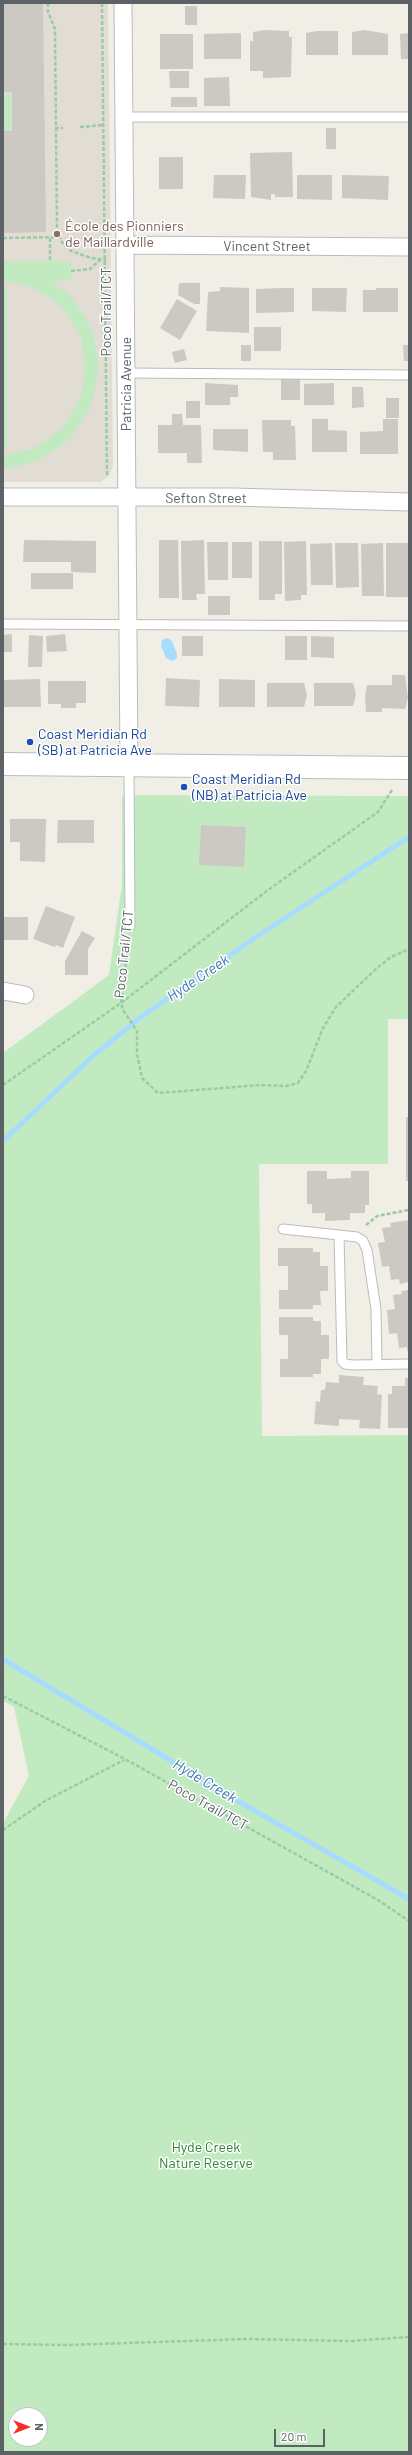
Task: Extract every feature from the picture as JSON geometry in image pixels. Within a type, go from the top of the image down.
[{"type":"main road","points":[[3,764],[409,768]]},
{"type":"street","name":"Patricia Avenue","points":[[123,3],[129,765]]},
{"type":"street","name":"Vincent Street","points":[[125,245],[409,247]]},
{"type":"street","name":"Sefton Street","points":[[3,497],[127,499],[234,498],[409,502]]},
{"type":"street","points":[[3,991],[25,995]]},
{"type":"lane","points":[[123,117],[409,117]]},
{"type":"lane","points":[[126,373],[409,374]]},
{"type":"lane","points":[[3,624],[409,626]]},
{"type":"lane","name":"Poco Trail/TCT","points":[[129,765],[130,926]]},
{"type":"lane","points":[[283,1229],[357,1237],[363,1241],[367,1250],[376,1309],[377,1365]]},
{"type":"lane","points":[[339,1235],[342,1361],[345,1364],[352,1365],[409,1364]]},
{"type":"path","points":[[48,3],[48,12],[55,29],[56,221],[59,237],[66,246],[76,254],[106,260]]},
{"type":"path","name":"Poco Trail/TCT","points":[[102,3],[106,260],[107,477]]},
{"type":"path","points":[[80,127],[103,125]]},
{"type":"path","points":[[55,128],[63,128]]},
{"type":"path","points":[[3,238],[59,237]]},
{"type":"path","points":[[50,238],[50,261]]},
{"type":"path","points":[[71,271],[90,269],[100,260]]},
{"type":"path","points":[[392,790],[378,812],[268,890],[121,1003],[122,1010],[137,1031],[138,1054],[142,1078],[158,1093],[261,1085],[286,1086],[298,1083],[306,1071],[323,1028],[336,1007],[377,968],[391,957],[409,949]]},
{"type":"path","name":"Poco Trail/TCT","points":[[3,1085],[121,1003],[130,926]]},
{"type":"path","points":[[366,1225],[377,1216],[409,1210]]},
{"type":"path","name":"Poco Trail/TCT","points":[[3,1696],[125,1759],[378,1900],[409,1921]]},
{"type":"path","points":[[3,1830],[45,1801],[125,1759]]},
{"type":"path","points":[[3,2344],[67,2345],[247,2339],[350,2341],[409,2337]]},
{"type":"shaded area","name":"École des Pionniers de Maillardville","points":[[3,3],[108,3],[113,465],[109,476],[100,482],[3,482]]},
{"type":"green space","points":[[3,94],[11,94],[11,130],[3,131]]},
{"type":"green space","points":[[3,261],[71,261],[71,280],[51,281],[71,296],[88,322],[94,336],[99,366],[94,396],[89,410],[72,436],[61,446],[35,462],[6,469],[3,469],[3,455],[33,449],[57,432],[67,422],[82,394],[85,367],[81,338],[66,312],[55,301],[30,286],[3,281]]},
{"type":"green space","points":[[3,286],[7,286],[7,449],[3,449]]},
{"type":"green space","name":"Hyde Creek Nature Reserve","points":[[122,795],[409,796],[409,1019],[388,1019],[388,1164],[259,1164],[262,1436],[409,1435],[409,2452],[3,2452],[3,1823],[29,1776],[14,1707],[3,1701],[3,1053],[109,975],[122,884]]},
{"type":"water","points":[[167,638],[172,641],[177,654],[177,658],[173,661],[166,658],[161,646],[162,640]]},
{"type":"building","points":[[3,3],[43,3],[46,232],[3,233],[3,131],[12,131],[12,92],[3,92]]},
{"type":"building","points":[[185,6],[197,6],[197,25],[185,25]]},
{"type":"building","points":[[264,30],[289,31],[289,37],[292,37],[291,77],[263,78],[263,71],[250,71],[250,41],[253,41],[253,32]]},
{"type":"building","points":[[365,30],[388,34],[388,55],[352,55],[352,32]]},
{"type":"building","points":[[317,31],[338,31],[338,55],[306,55],[306,33]]},
{"type":"building","points":[[241,33],[241,59],[204,59],[204,34]]},
{"type":"building","points":[[409,33],[409,59],[401,59],[400,34]]},
{"type":"building","points":[[160,34],[193,34],[193,69],[160,69]]},
{"type":"building","points":[[169,71],[189,71],[189,88],[170,88]]},
{"type":"building","points":[[229,77],[230,106],[204,106],[204,78]]},
{"type":"building","points":[[171,97],[197,97],[197,107],[171,107]]},
{"type":"building","points":[[326,128],[336,128],[336,149],[326,149]]},
{"type":"building","points":[[292,152],[293,197],[275,197],[275,194],[271,194],[271,200],[251,197],[250,153]]},
{"type":"building","points":[[159,157],[183,157],[183,189],[159,189]]},
{"type":"building","points":[[214,175],[246,175],[245,199],[213,198]]},
{"type":"building","points":[[297,175],[332,175],[332,200],[297,199]]},
{"type":"building","points":[[342,175],[389,176],[388,200],[342,198]]},
{"type":"building","points":[[179,283],[200,283],[200,304],[194,304],[178,295]]},
{"type":"building","points":[[220,287],[249,288],[249,333],[206,331],[208,292],[220,291]]},
{"type":"building","points":[[294,288],[294,312],[256,313],[256,289]]},
{"type":"building","points":[[312,288],[347,288],[346,312],[312,311]]},
{"type":"building","points":[[376,288],[398,288],[398,312],[363,312],[363,290],[376,290]]},
{"type":"building","points":[[177,299],[197,311],[180,340],[160,328]]},
{"type":"building","points":[[254,327],[281,327],[281,351],[254,351]]},
{"type":"building","points":[[241,345],[251,345],[251,361],[241,361]]},
{"type":"building","points":[[403,345],[409,345],[409,361],[404,361]]},
{"type":"building","points":[[184,349],[187,360],[175,363],[172,352]]},
{"type":"building","points":[[281,379],[300,379],[300,400],[281,400]]},
{"type":"building","points":[[205,383],[238,385],[238,397],[230,397],[230,405],[205,405]]},
{"type":"building","points":[[334,383],[334,405],[304,405],[304,384]]},
{"type":"building","points":[[352,387],[363,387],[364,407],[352,408]]},
{"type":"building","points":[[386,398],[399,398],[399,418],[386,418]]},
{"type":"building","points":[[186,401],[200,401],[200,418],[186,418]]},
{"type":"building","points":[[172,414],[182,414],[183,425],[201,425],[202,463],[187,463],[187,453],[158,453],[158,425],[172,425]]},
{"type":"building","points":[[312,419],[328,419],[328,430],[347,431],[347,452],[312,452]]},
{"type":"building","points":[[383,419],[398,419],[398,454],[360,454],[360,432],[383,431]]},
{"type":"building","points":[[262,420],[291,420],[291,426],[295,426],[296,460],[273,460],[273,452],[263,452]]},
{"type":"building","points":[[213,429],[248,429],[248,452],[213,450]]},
{"type":"building","points":[[24,540],[96,541],[96,573],[71,572],[71,562],[23,562]]},
{"type":"building","points":[[159,540],[178,540],[179,598],[159,598]]},
{"type":"building","points":[[204,540],[205,594],[196,594],[197,600],[182,600],[181,541]]},
{"type":"building","points":[[259,541],[282,541],[282,594],[275,594],[275,600],[259,600]]},
{"type":"building","points":[[306,541],[307,595],[301,595],[301,600],[285,601],[284,542]]},
{"type":"building","points":[[207,542],[228,542],[228,580],[208,580]]},
{"type":"building","points":[[232,542],[252,542],[252,578],[232,578]]},
{"type":"building","points":[[332,543],[333,585],[311,585],[310,544]]},
{"type":"building","points":[[335,543],[358,543],[359,587],[336,588]]},
{"type":"building","points":[[383,543],[384,596],[362,596],[361,544]]},
{"type":"building","points":[[386,543],[408,543],[409,597],[386,597]]},
{"type":"building","points":[[31,573],[73,573],[73,589],[31,589]]},
{"type":"building","points":[[208,596],[230,596],[230,615],[208,615]]},
{"type":"building","points":[[12,634],[12,652],[3,652],[3,635]]},
{"type":"building","points":[[65,634],[67,651],[47,652],[46,636]]},
{"type":"building","points":[[29,635],[43,636],[42,667],[28,667]]},
{"type":"building","points":[[182,636],[203,636],[203,656],[182,656]]},
{"type":"building","points":[[285,636],[307,636],[307,660],[285,660]]},
{"type":"building","points":[[311,636],[334,637],[334,658],[311,657]]},
{"type":"building","points":[[392,675],[405,675],[408,698],[405,709],[382,708],[382,712],[366,712],[365,697],[367,685],[392,685]]},
{"type":"building","points":[[166,678],[200,680],[199,707],[165,706]]},
{"type":"building","points":[[40,679],[41,707],[3,707],[3,680]]},
{"type":"building","points":[[219,679],[255,680],[255,707],[219,707]]},
{"type":"building","points":[[48,681],[86,681],[86,703],[76,703],[76,708],[61,708],[61,704],[48,704]]},
{"type":"building","points":[[267,683],[304,683],[307,695],[304,707],[267,707]]},
{"type":"building","points":[[314,683],[353,683],[356,694],[353,706],[314,706]]},
{"type":"building","points":[[4,819],[4,865],[3,865]]},
{"type":"building","points":[[10,819],[46,819],[45,862],[20,861],[20,842],[10,842]]},
{"type":"building","points":[[58,820],[94,820],[94,843],[57,843]]},
{"type":"building","points":[[201,825],[246,827],[244,867],[199,865]]},
{"type":"building","points":[[46,906],[75,917],[63,948],[56,945],[55,947],[33,939]]},
{"type":"building","points":[[3,917],[28,917],[28,940],[3,940]]},
{"type":"building","points":[[82,931],[95,938],[88,949],[88,975],[65,975],[65,961]]},
{"type":"building","points":[[409,1041],[409,1104],[408,1104]]},
{"type":"building","points":[[406,1117],[409,1117],[409,1181],[406,1181]]},
{"type":"building","points":[[307,1171],[327,1171],[327,1179],[351,1178],[351,1171],[369,1171],[369,1205],[365,1205],[365,1213],[350,1213],[350,1220],[325,1221],[325,1213],[312,1213],[312,1204],[307,1204]]},
{"type":"building","points":[[409,1220],[409,1282],[400,1284],[399,1279],[391,1280],[389,1266],[382,1267],[378,1243],[385,1242],[382,1228],[391,1227],[390,1223]]},
{"type":"building","points":[[278,1248],[313,1248],[313,1252],[320,1252],[320,1266],[328,1266],[328,1291],[320,1291],[321,1305],[313,1305],[313,1309],[279,1309],[279,1290],[288,1290],[288,1266],[278,1266]]},
{"type":"building","points":[[409,1290],[409,1351],[407,1351],[407,1347],[399,1348],[397,1333],[389,1334],[387,1310],[395,1309],[393,1295],[402,1294],[401,1291]]},
{"type":"building","points":[[279,1317],[313,1317],[313,1321],[321,1321],[321,1335],[329,1335],[329,1359],[321,1359],[321,1374],[313,1374],[313,1377],[280,1377],[280,1359],[288,1359],[288,1335],[279,1335]]},
{"type":"building","points":[[339,1375],[364,1377],[363,1385],[378,1386],[377,1394],[382,1395],[380,1429],[359,1428],[360,1420],[339,1419],[339,1426],[314,1424],[316,1401],[320,1402],[321,1390],[325,1390],[326,1382],[339,1383]]},
{"type":"building","points":[[405,1378],[409,1378],[408,1428],[388,1428],[388,1394],[392,1394],[392,1386],[405,1386]]},
{"type":"waterway","name":"Hyde Creek","points":[[3,1141],[93,1056],[141,1017],[256,937],[409,837]]},
{"type":"waterway","name":"Hyde Creek","points":[[3,1659],[229,1796],[409,1899]]},
{"type":"place","name":"École des Pionniers de Maillardville","points":[[57,234]]},
{"type":"place","name":"Coast Meridian Rd (SB) at Patricia Ave","points":[[30,742]]},
{"type":"place","name":"Coast Meridian Rd (NB) at Patricia Ave","points":[[184,787]]}]
